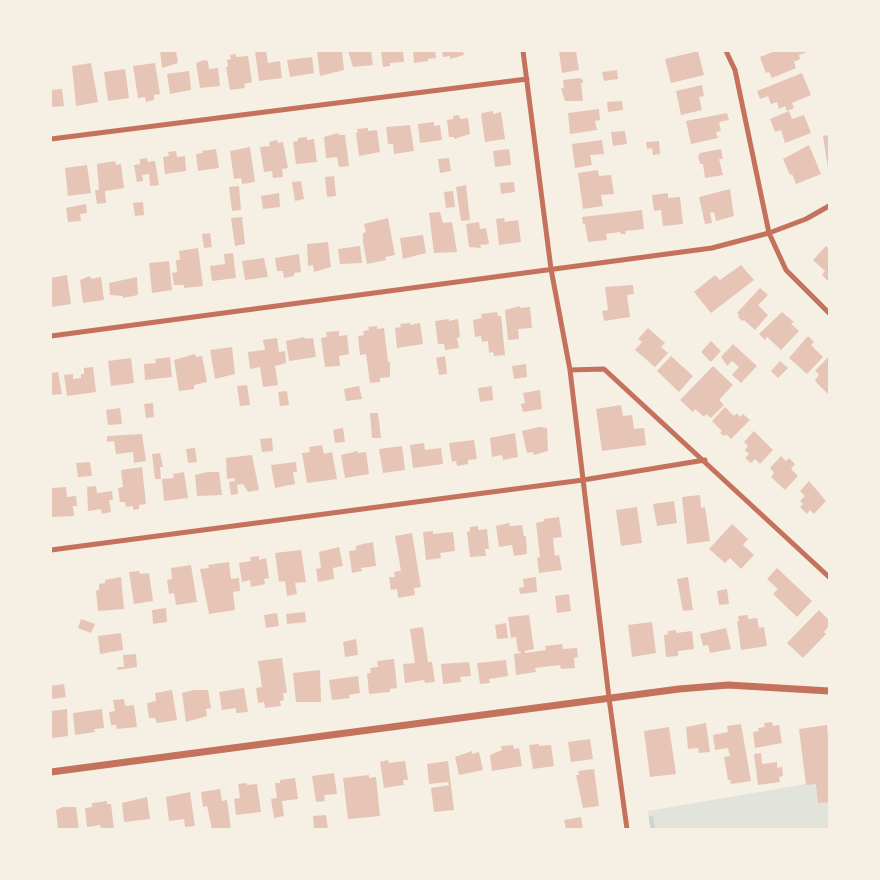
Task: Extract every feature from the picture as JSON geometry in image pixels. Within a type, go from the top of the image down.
[{"type":"street","points":[[523,51],[551,269],[570,370],[627,829]]},
{"type":"street","points":[[726,51],[735,70],[769,233],[786,270],[829,313]]},
{"type":"street","points":[[51,139],[527,79]]},
{"type":"street","points":[[51,337],[712,248],[769,233],[806,219],[829,206]]},
{"type":"street","points":[[570,370],[604,369],[829,577]]},
{"type":"street","points":[[51,550],[583,480],[705,460]]},
{"type":"street","points":[[51,772],[609,698],[728,685],[829,691]]},
{"type":"shaded area","points":[[829,780],[829,829],[650,829],[648,811]]},
{"type":"building","points":[[160,51],[176,51],[178,63],[162,68]]},
{"type":"building","points":[[255,51],[266,51],[268,63],[280,61],[282,78],[259,81]]},
{"type":"building","points":[[317,51],[342,51],[344,70],[320,76]]},
{"type":"building","points":[[348,51],[371,51],[373,65],[353,67]]},
{"type":"building","points":[[381,51],[403,51],[404,62],[390,63],[390,66],[383,67]]},
{"type":"building","points":[[413,51],[435,51],[436,58],[414,63]]},
{"type":"building","points":[[442,51],[463,51],[464,55],[450,59],[450,56],[443,57]]},
{"type":"building","points":[[559,51],[576,51],[579,70],[562,73]]},
{"type":"building","points":[[698,51],[704,75],[671,83],[665,59]]},
{"type":"building","points":[[775,51],[810,51],[799,55],[800,59],[794,62],[796,68],[772,78],[769,72],[766,73],[760,57]]},
{"type":"building","points":[[236,54],[236,57],[248,56],[252,82],[244,84],[245,88],[230,90],[227,60],[231,59],[230,55]]},
{"type":"building","points":[[312,57],[314,73],[290,77],[287,60]]},
{"type":"building","points":[[208,61],[209,69],[218,68],[220,86],[200,88],[196,63]]},
{"type":"building","points":[[91,63],[98,102],[76,106],[72,66]]},
{"type":"building","points":[[155,63],[160,94],[154,95],[154,100],[146,102],[145,97],[138,98],[133,66]]},
{"type":"building","points":[[125,69],[129,98],[108,101],[104,72]]},
{"type":"building","points":[[617,70],[618,79],[604,81],[602,72]]},
{"type":"building","points":[[189,71],[191,90],[170,94],[167,74]]},
{"type":"building","points":[[802,73],[811,95],[792,103],[794,108],[787,111],[785,106],[779,109],[777,102],[771,104],[768,96],[760,99],[757,91]]},
{"type":"building","points":[[563,80],[583,80],[583,101],[565,101],[561,88],[564,88]]},
{"type":"building","points":[[702,85],[704,96],[699,97],[702,110],[681,115],[676,91]]},
{"type":"building","points":[[62,89],[64,106],[51,107],[51,90]]},
{"type":"building","points":[[622,101],[623,110],[608,112],[607,102]]},
{"type":"building","points":[[599,109],[600,120],[595,121],[597,130],[570,134],[568,113]]},
{"type":"building","points":[[493,111],[493,114],[501,112],[505,139],[485,142],[481,115]]},
{"type":"building","points":[[789,111],[792,119],[804,115],[811,133],[785,143],[781,130],[775,132],[770,119]]},
{"type":"building","points":[[727,113],[729,120],[719,122],[721,131],[716,132],[718,138],[691,144],[686,121]]},
{"type":"building","points":[[459,115],[460,119],[468,118],[470,134],[454,139],[449,137],[447,120]]},
{"type":"building","points":[[434,122],[434,126],[440,125],[442,140],[420,143],[418,124]]},
{"type":"building","points":[[410,125],[414,151],[394,154],[393,144],[388,144],[386,127]]},
{"type":"building","points":[[368,128],[368,131],[377,130],[380,152],[359,156],[357,129]]},
{"type":"building","points":[[625,131],[627,144],[613,146],[611,132]]},
{"type":"building","points":[[338,133],[345,135],[349,166],[339,167],[337,157],[326,158],[324,137]]},
{"type":"building","points":[[829,135],[829,168],[828,168],[823,136]]},
{"type":"building","points":[[307,137],[307,140],[314,139],[317,162],[296,164],[293,142]]},
{"type":"building","points":[[277,140],[278,143],[283,142],[288,168],[282,169],[283,177],[273,178],[272,171],[264,172],[260,147],[270,146],[269,142]]},
{"type":"building","points":[[602,140],[604,154],[590,155],[592,165],[575,168],[572,144]]},
{"type":"building","points":[[659,141],[660,154],[653,155],[652,148],[647,149],[646,142]]},
{"type":"building","points":[[809,145],[821,174],[796,184],[783,159]]},
{"type":"building","points":[[250,147],[255,182],[242,184],[241,178],[234,179],[230,151]]},
{"type":"building","points":[[216,149],[219,168],[198,171],[196,154]]},
{"type":"building","points":[[509,149],[511,165],[495,167],[493,151]]},
{"type":"building","points":[[721,149],[723,159],[719,159],[723,175],[705,178],[703,164],[700,164],[698,156],[700,153]]},
{"type":"building","points":[[176,151],[177,157],[185,156],[186,171],[165,174],[163,157],[169,156],[168,152]]},
{"type":"building","points":[[147,158],[148,162],[155,161],[159,185],[150,186],[149,174],[142,175],[143,181],[137,182],[134,165],[140,164],[140,159]]},
{"type":"building","points":[[449,158],[451,171],[440,173],[438,159]]},
{"type":"building","points":[[115,161],[116,165],[121,164],[124,188],[105,191],[106,203],[97,204],[97,164]]},
{"type":"building","points":[[87,165],[91,193],[68,196],[65,168]]},
{"type":"building","points":[[598,170],[599,176],[611,175],[614,194],[601,195],[603,206],[583,209],[578,173]]},
{"type":"building","points":[[334,176],[336,196],[327,197],[325,177]]},
{"type":"building","points":[[301,181],[304,199],[295,201],[292,182]]},
{"type":"building","points":[[514,182],[515,192],[501,194],[500,183]]},
{"type":"building","points":[[466,185],[470,220],[461,221],[456,187]]},
{"type":"building","points":[[239,186],[241,210],[232,211],[229,187]]},
{"type":"building","points":[[730,189],[734,216],[716,221],[714,212],[710,213],[712,223],[705,224],[699,197]]},
{"type":"building","points":[[453,191],[455,207],[446,208],[444,192]]},
{"type":"building","points":[[279,193],[280,207],[263,209],[261,196]]},
{"type":"building","points":[[668,193],[668,198],[680,197],[683,224],[663,226],[661,210],[654,211],[652,195]]},
{"type":"building","points":[[143,202],[144,215],[135,216],[133,203]]},
{"type":"building","points":[[86,204],[87,213],[80,214],[81,221],[68,222],[66,208]]},
{"type":"building","points":[[642,210],[644,229],[625,231],[626,234],[606,234],[607,240],[588,242],[582,217]]},
{"type":"building","points":[[440,212],[443,223],[452,222],[457,252],[434,253],[429,213]]},
{"type":"building","points":[[242,217],[245,244],[235,246],[231,218]]},
{"type":"building","points":[[388,218],[395,255],[367,264],[363,242],[363,233],[366,232],[364,224]]},
{"type":"building","points":[[504,218],[505,222],[518,220],[521,242],[499,245],[496,219]]},
{"type":"building","points":[[479,222],[480,229],[486,228],[489,244],[480,245],[481,248],[469,247],[466,224]]},
{"type":"building","points":[[210,233],[212,247],[204,248],[202,234]]},
{"type":"building","points":[[423,235],[426,253],[403,259],[400,238]]},
{"type":"building","points":[[328,242],[331,267],[314,272],[313,265],[308,266],[307,244]]},
{"type":"building","points":[[360,246],[362,263],[340,264],[338,249]]},
{"type":"building","points":[[826,246],[829,249],[829,282],[822,275],[825,271],[813,260]]},
{"type":"building","points":[[198,248],[203,286],[184,288],[184,285],[174,285],[172,273],[177,272],[176,260],[180,260],[179,251]]},
{"type":"building","points":[[233,253],[236,278],[212,281],[210,266],[225,264],[224,254]]},
{"type":"building","points":[[299,254],[301,272],[284,278],[283,271],[277,271],[275,258]]},
{"type":"building","points":[[264,258],[268,277],[245,280],[242,261]]},
{"type":"building","points":[[169,261],[172,290],[152,293],[149,263]]},
{"type":"building","points":[[741,265],[754,280],[711,313],[694,292],[715,275],[720,280]]},
{"type":"building","points":[[67,275],[71,304],[51,307],[51,278]]},
{"type":"building","points":[[90,276],[91,279],[101,277],[104,300],[83,303],[80,280]]},
{"type":"building","points":[[137,277],[138,295],[123,298],[110,295],[109,283]]},
{"type":"building","points":[[633,285],[634,294],[627,295],[630,317],[604,321],[602,311],[608,310],[605,287]]},
{"type":"building","points":[[760,288],[768,295],[758,305],[768,315],[755,330],[742,321],[737,313]]},
{"type":"building","points":[[520,306],[530,307],[532,328],[518,329],[519,339],[508,340],[505,310]]},
{"type":"building","points":[[497,312],[498,316],[501,316],[505,355],[494,356],[493,352],[489,353],[488,341],[482,342],[481,336],[475,337],[473,320],[482,318],[481,314]]},
{"type":"building","points":[[782,312],[794,322],[791,324],[799,331],[781,350],[767,337],[765,340],[759,334]]},
{"type":"building","points":[[458,319],[459,348],[445,350],[444,344],[438,344],[435,321]]},
{"type":"building","points":[[420,323],[423,344],[397,348],[395,328],[401,327],[400,324]]},
{"type":"building","points":[[377,326],[377,329],[384,328],[390,377],[370,383],[366,354],[360,355],[358,336],[364,335],[363,331],[369,330],[368,327]]},
{"type":"building","points":[[648,328],[665,343],[661,347],[668,353],[655,367],[635,350],[642,342],[638,339]]},
{"type":"building","points":[[339,331],[339,336],[347,335],[349,354],[339,356],[340,366],[325,367],[321,338],[327,337],[326,332]]},
{"type":"building","points":[[808,336],[814,342],[811,345],[823,357],[807,374],[789,358]]},
{"type":"building","points":[[277,338],[279,352],[285,351],[286,363],[275,366],[278,385],[263,387],[260,367],[250,369],[248,352],[265,350],[263,340]]},
{"type":"building","points":[[313,338],[316,357],[289,361],[286,341]]},
{"type":"building","points":[[711,341],[721,351],[711,362],[701,352]]},
{"type":"building","points":[[733,344],[757,366],[741,383],[732,375],[739,367],[732,361],[727,366],[721,357]]},
{"type":"building","points":[[232,347],[235,374],[215,379],[210,350]]},
{"type":"building","points":[[195,354],[196,357],[202,356],[207,382],[194,385],[194,389],[179,391],[174,360]]},
{"type":"building","points":[[445,356],[447,374],[439,375],[436,358]]},
{"type":"building","points":[[671,356],[693,376],[679,392],[657,371]]},
{"type":"building","points":[[829,356],[829,395],[815,381],[819,374],[815,371]]},
{"type":"building","points":[[170,357],[172,377],[145,380],[144,364],[156,363],[155,359]]},
{"type":"building","points":[[131,358],[134,383],[111,386],[108,361]]},
{"type":"building","points":[[780,361],[788,368],[778,378],[771,371]]},
{"type":"building","points":[[526,364],[527,377],[514,379],[512,366]]},
{"type":"building","points":[[713,366],[733,385],[719,400],[724,405],[711,418],[706,414],[704,417],[695,409],[693,412],[680,400]]},
{"type":"building","points":[[93,367],[96,392],[67,396],[64,375],[73,374],[73,379],[81,378],[84,368]]},
{"type":"building","points":[[58,372],[62,394],[51,395],[51,373]]},
{"type":"building","points":[[247,385],[250,405],[240,406],[237,386]]},
{"type":"building","points":[[359,386],[362,399],[346,401],[344,389]]},
{"type":"building","points":[[492,386],[493,400],[480,402],[478,388]]},
{"type":"building","points":[[540,390],[542,409],[523,412],[523,393]]},
{"type":"building","points":[[287,391],[289,405],[280,406],[278,392]]},
{"type":"building","points":[[153,403],[154,417],[146,418],[144,404]]},
{"type":"building","points":[[621,405],[623,416],[632,415],[634,429],[644,428],[646,445],[602,451],[596,409]]},
{"type":"building","points":[[725,407],[734,416],[737,413],[740,417],[743,414],[750,420],[731,439],[720,433],[722,431],[712,421]]},
{"type":"building","points":[[120,408],[122,424],[108,425],[106,410]]},
{"type":"building","points":[[370,413],[378,413],[381,438],[372,438]]},
{"type":"building","points":[[343,428],[345,442],[335,443],[333,430]]},
{"type":"building","points":[[547,428],[548,451],[534,455],[533,452],[527,453],[522,431]]},
{"type":"building","points":[[754,431],[773,450],[760,464],[755,459],[751,463],[745,458],[749,454],[745,450],[748,446],[744,442]]},
{"type":"building","points":[[515,433],[518,457],[503,460],[502,455],[492,457],[490,438]]},
{"type":"building","points":[[142,434],[146,461],[134,463],[133,452],[116,454],[114,441],[107,442],[107,436]]},
{"type":"building","points":[[272,438],[273,451],[262,452],[260,439]]},
{"type":"building","points":[[474,440],[477,459],[457,466],[456,461],[452,462],[449,443]]},
{"type":"building","points":[[424,443],[425,450],[441,448],[443,464],[413,468],[410,445]]},
{"type":"building","points":[[322,445],[324,454],[332,452],[337,479],[307,483],[302,453],[310,452],[309,447]]},
{"type":"building","points":[[402,446],[405,470],[383,473],[379,449]]},
{"type":"building","points":[[195,448],[197,462],[188,463],[186,449]]},
{"type":"building","points":[[366,452],[369,474],[345,478],[341,455]]},
{"type":"building","points":[[160,453],[163,467],[160,467],[161,479],[155,479],[152,454]]},
{"type":"building","points":[[252,455],[259,490],[248,492],[243,484],[237,485],[238,494],[231,495],[229,482],[235,481],[234,478],[227,479],[226,458]]},
{"type":"building","points":[[781,456],[786,461],[789,458],[795,464],[791,469],[798,476],[785,490],[771,477],[774,473],[770,468]]},
{"type":"building","points":[[90,462],[92,476],[78,477],[76,463]]},
{"type":"building","points":[[296,462],[297,472],[293,472],[295,484],[275,488],[271,465]]},
{"type":"building","points":[[142,467],[146,504],[133,510],[133,506],[126,507],[125,502],[120,502],[118,488],[123,487],[121,470]]},
{"type":"building","points":[[184,472],[188,498],[164,501],[162,479],[174,478],[173,474]]},
{"type":"building","points":[[219,472],[222,495],[197,496],[195,475]]},
{"type":"building","points":[[809,481],[826,501],[814,514],[810,510],[807,514],[800,507],[803,504],[800,501],[805,496],[800,491]]},
{"type":"building","points":[[96,486],[97,493],[112,491],[113,500],[109,500],[111,512],[102,514],[101,509],[88,511],[87,487]]},
{"type":"building","points":[[66,487],[67,497],[76,496],[74,516],[52,517],[51,488]]},
{"type":"building","points":[[700,495],[701,508],[705,507],[710,541],[687,544],[682,497]]},
{"type":"building","points":[[674,501],[677,523],[657,526],[653,504]]},
{"type":"building","points":[[637,507],[642,543],[621,546],[616,510]]},
{"type":"building","points":[[559,517],[562,537],[553,538],[555,556],[559,555],[562,570],[539,573],[536,523]]},
{"type":"building","points":[[509,523],[510,526],[522,525],[527,554],[514,556],[512,545],[499,547],[496,526]]},
{"type":"building","points":[[732,524],[748,539],[743,545],[754,555],[741,569],[730,558],[725,563],[709,549]]},
{"type":"building","points":[[478,526],[478,530],[487,529],[489,549],[485,549],[486,556],[470,557],[467,532],[470,527]]},
{"type":"building","points":[[433,531],[433,534],[453,532],[455,551],[440,553],[441,558],[426,560],[423,532]]},
{"type":"building","points":[[412,533],[421,587],[414,588],[415,595],[398,598],[397,589],[391,590],[389,577],[395,577],[394,572],[401,571],[395,536]]},
{"type":"building","points":[[373,542],[376,566],[361,568],[362,571],[352,573],[349,551],[356,550],[356,546]]},
{"type":"building","points":[[339,547],[343,566],[333,568],[334,579],[318,582],[316,569],[321,568],[319,552]]},
{"type":"building","points":[[301,550],[306,582],[295,583],[297,594],[287,596],[285,581],[279,582],[275,553]]},
{"type":"building","points":[[259,556],[259,560],[266,558],[269,578],[264,579],[265,584],[251,587],[250,580],[242,582],[239,563]]},
{"type":"building","points":[[229,562],[231,579],[239,578],[240,591],[233,592],[235,610],[209,614],[200,569]]},
{"type":"building","points":[[191,565],[197,602],[176,605],[174,593],[169,594],[167,580],[172,579],[171,568]]},
{"type":"building","points":[[777,568],[812,601],[797,617],[773,594],[778,589],[767,579]]},
{"type":"building","points":[[139,571],[140,574],[149,573],[153,601],[134,604],[129,572]]},
{"type":"building","points":[[121,577],[124,609],[98,611],[96,591],[99,590],[99,584]]},
{"type":"building","points":[[536,577],[537,592],[520,594],[519,588],[524,587],[523,579]]},
{"type":"building","points":[[688,577],[693,610],[683,611],[677,579]]},
{"type":"building","points":[[727,589],[729,604],[719,605],[717,591]]},
{"type":"building","points":[[569,594],[571,611],[557,613],[555,596]]},
{"type":"building","points":[[166,608],[167,622],[153,624],[152,610]]},
{"type":"building","points":[[819,610],[829,620],[829,626],[824,632],[826,634],[803,658],[787,643]]},
{"type":"building","points":[[305,612],[306,622],[287,624],[286,614]]},
{"type":"building","points":[[277,613],[279,626],[266,628],[264,615]]},
{"type":"building","points":[[529,615],[534,649],[525,653],[562,644],[563,649],[577,648],[575,668],[561,669],[560,665],[535,668],[536,672],[516,675],[514,654],[521,653],[518,652],[516,637],[511,638],[508,617]]},
{"type":"building","points":[[748,615],[748,619],[757,618],[759,628],[764,627],[767,646],[741,650],[738,616]]},
{"type":"building","points":[[81,619],[95,624],[91,633],[78,628]]},
{"type":"building","points":[[652,622],[656,653],[632,657],[628,625]]},
{"type":"building","points":[[506,623],[508,638],[497,639],[495,625]]},
{"type":"building","points":[[423,627],[428,662],[432,662],[435,682],[425,683],[424,680],[405,683],[403,664],[415,663],[410,629]]},
{"type":"building","points":[[726,628],[731,649],[710,653],[708,645],[703,646],[700,634]]},
{"type":"building","points":[[676,630],[676,633],[692,631],[694,649],[678,651],[678,656],[666,657],[664,635],[668,634],[668,631]]},
{"type":"building","points":[[121,633],[123,650],[100,654],[98,636]]},
{"type":"building","points":[[356,639],[358,655],[345,657],[343,642]]},
{"type":"building","points":[[136,654],[137,667],[118,670],[117,667],[124,667],[123,655]]},
{"type":"building","points":[[282,658],[287,693],[283,693],[281,706],[265,708],[264,702],[258,703],[256,688],[262,687],[258,661]]},
{"type":"building","points":[[394,659],[397,688],[390,689],[390,692],[369,694],[367,673],[371,673],[370,668],[378,667],[377,661]]},
{"type":"building","points":[[506,660],[508,676],[489,679],[490,683],[480,684],[477,663]]},
{"type":"building","points":[[469,662],[471,676],[460,677],[461,682],[443,684],[441,664]]},
{"type":"building","points":[[320,670],[321,702],[296,702],[293,673]]},
{"type":"building","points":[[358,676],[360,693],[349,695],[350,698],[332,700],[329,680]]},
{"type":"building","points":[[64,684],[66,697],[52,699],[51,686]]},
{"type":"building","points":[[244,688],[248,712],[236,713],[236,708],[222,710],[219,692]]},
{"type":"building","points":[[172,690],[177,720],[157,723],[155,718],[149,718],[147,703],[156,701],[155,693]]},
{"type":"building","points":[[208,690],[211,708],[206,709],[207,716],[186,722],[182,693]]},
{"type":"building","points":[[124,699],[125,706],[134,705],[137,727],[117,729],[116,725],[111,725],[109,712],[115,711],[113,700]]},
{"type":"building","points":[[67,709],[68,736],[53,738],[51,711]]},
{"type":"building","points":[[102,709],[104,728],[75,735],[73,713]]},
{"type":"building","points":[[772,722],[773,726],[779,725],[782,743],[755,748],[753,732],[765,727],[764,723]]},
{"type":"building","points":[[706,723],[710,752],[699,753],[698,748],[688,749],[686,727]]},
{"type":"building","points":[[741,724],[751,781],[731,784],[724,757],[730,756],[728,748],[715,750],[713,735],[728,732],[727,726]]},
{"type":"building","points":[[827,725],[829,802],[818,803],[816,784],[806,785],[799,729]]},
{"type":"building","points":[[669,727],[676,774],[650,777],[644,731]]},
{"type":"building","points":[[590,739],[593,759],[571,762],[568,742]]},
{"type":"building","points":[[513,745],[514,749],[519,748],[522,766],[492,771],[490,755],[502,750],[501,746]]},
{"type":"building","points":[[529,745],[551,745],[554,766],[533,769]]},
{"type":"building","points":[[472,751],[472,754],[479,752],[483,770],[459,775],[455,757]]},
{"type":"building","points":[[761,753],[762,764],[777,762],[777,768],[782,767],[783,776],[779,777],[780,782],[758,785],[754,754]]},
{"type":"building","points":[[388,760],[389,763],[405,761],[408,780],[403,780],[404,785],[384,788],[380,762]]},
{"type":"building","points":[[448,761],[454,810],[434,812],[431,788],[449,785],[448,782],[429,784],[427,764]]},
{"type":"building","points":[[594,769],[599,806],[583,808],[576,775],[579,775],[578,771]]},
{"type":"building","points":[[334,773],[337,794],[324,795],[325,801],[316,802],[312,776]]},
{"type":"building","points":[[369,775],[369,778],[376,777],[380,816],[348,819],[343,778]]},
{"type":"building","points":[[295,778],[298,799],[282,801],[284,816],[274,818],[271,799],[277,798],[275,783]]},
{"type":"building","points":[[238,784],[257,784],[261,812],[236,815],[234,799],[240,798]]},
{"type":"building","points":[[220,789],[222,801],[227,800],[231,829],[212,829],[207,806],[203,807],[201,792]]},
{"type":"building","points":[[190,792],[195,826],[185,827],[184,819],[169,821],[166,797]]},
{"type":"building","points":[[147,797],[150,819],[124,822],[122,803]]},
{"type":"building","points":[[107,801],[107,804],[111,804],[114,829],[101,829],[100,825],[87,827],[85,808],[92,807],[92,803]]},
{"type":"building","points":[[76,807],[79,829],[58,829],[56,810]]},
{"type":"building","points":[[326,815],[328,829],[314,829],[313,816]]},
{"type":"building","points":[[581,817],[583,829],[566,829],[564,820]]},
{"type":"waterway","points":[[651,818],[653,829]]}]
